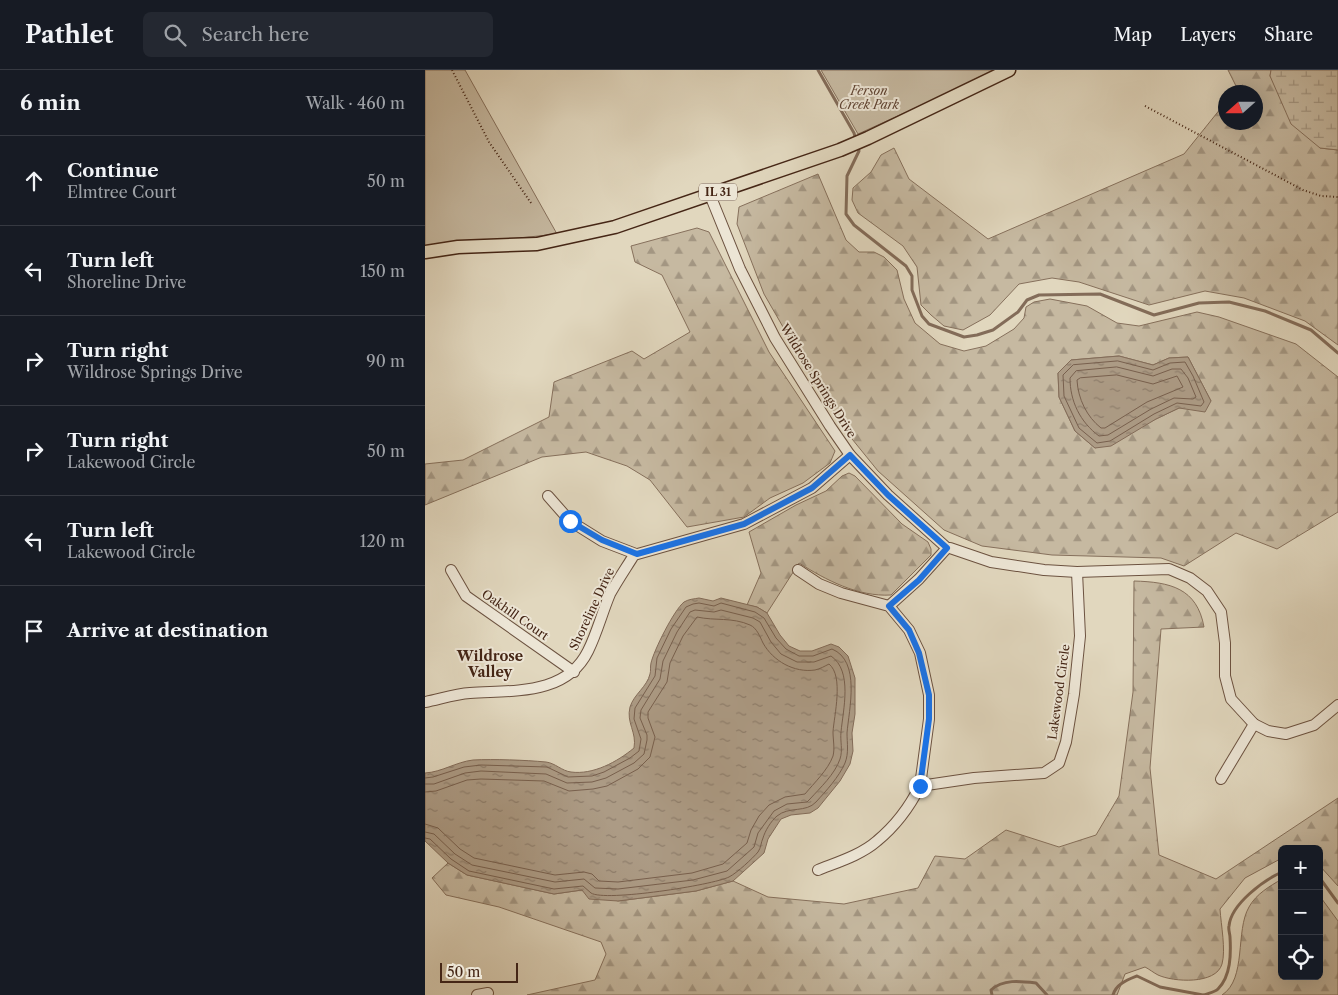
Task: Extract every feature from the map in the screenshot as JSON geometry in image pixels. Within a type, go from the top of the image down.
[{"type":"main road","name":"IL 31","points":[[425,252],[458,247],[537,244],[615,227],[840,150],[1009,70]]},
{"type":"street","name":"Wildrose Springs Drive","points":[[709,195],[740,269],[775,338],[830,426],[850,455],[888,495],[947,548],[991,562],[1044,570],[1077,572],[1169,570],[1191,578],[1207,591],[1221,612],[1225,643],[1225,676],[1231,699],[1254,724],[1268,731],[1286,734],[1314,725],[1338,705]]},
{"type":"street","points":[[549,496],[570,521],[602,540],[637,554],[744,524],[812,488],[850,455]]},
{"type":"street","points":[[889,606],[919,580],[947,548]]},
{"type":"street","name":"Shoreline Drive","points":[[425,702],[467,693],[536,688],[554,684],[573,672],[588,652],[611,594],[634,555],[637,554]]},
{"type":"street","name":"Oakhill Court","points":[[451,570],[466,596],[573,672]]},
{"type":"street","points":[[798,570],[819,584],[841,593],[889,606],[909,630],[919,653],[929,695],[929,719],[920,786],[910,806],[877,841],[853,856],[818,870]]},
{"type":"street","name":"Lakewood Circle","points":[[920,786],[973,778],[1044,773],[1059,763],[1066,742],[1080,636],[1077,572]]},
{"type":"street","points":[[1221,779],[1254,724]]},
{"type":"path","points":[[453,70],[489,142],[531,203]]},
{"type":"path","points":[[1145,106],[1303,190],[1321,196],[1338,197]]},
{"type":"green space","points":[[425,70],[465,70],[557,234],[425,248]]},
{"type":"green space","name":"Ferson Creek Park","points":[[821,70],[999,70],[858,134]]},
{"type":"green space","points":[[1228,70],[1271,70],[1270,76],[1320,148],[1338,150],[1338,345],[1305,321],[1244,298],[1205,291],[1149,305],[1079,282],[1052,278],[1019,284],[990,315],[963,330],[944,326],[921,305],[917,267],[903,246],[858,213],[852,200],[853,188],[871,172],[881,155],[894,148],[909,179],[988,239],[1184,154],[1218,112],[1218,130],[1263,130],[1263,85],[1236,85]]},
{"type":"green space","points":[[1271,70],[1338,70],[1338,150],[1320,148],[1291,124],[1270,76]]},
{"type":"green space","points":[[818,174],[846,240],[859,252],[874,252],[884,257],[897,270],[904,299],[915,323],[940,344],[964,351],[986,346],[1014,329],[1024,318],[1026,307],[1034,302],[1050,299],[1087,306],[1117,323],[1139,326],[1197,312],[1219,317],[1296,344],[1338,377],[1338,512],[1277,549],[1236,533],[1184,566],[1161,558],[1052,555],[982,546],[944,530],[878,471],[848,434],[809,372],[764,294],[737,224],[739,207]],"holes":[[[1119,356],[1153,365],[1169,358],[1188,357],[1211,401],[1179,408],[1095,448],[1075,431],[1059,397],[1058,373],[1071,360]]]},
{"type":"green space","points":[[697,228],[709,232],[769,352],[835,451],[830,463],[803,483],[770,498],[744,517],[687,527],[650,480],[627,466],[586,452],[542,457],[425,505],[425,464],[463,460],[549,417],[554,382],[632,351],[644,359],[690,332],[662,275],[635,262],[631,246]]},
{"type":"green space","points":[[849,473],[855,476],[902,524],[928,542],[931,555],[891,595],[867,593],[843,586],[799,563],[767,613],[757,607],[747,605],[761,573],[749,532],[796,505],[826,491],[842,476]]},
{"type":"green space","points":[[1134,581],[1159,583],[1180,590],[1195,604],[1204,627],[1161,629],[1150,768],[1159,855],[1216,879],[1338,798],[1338,886],[1323,869],[1323,845],[1278,845],[1278,860],[1245,878],[1220,909],[1223,945],[1222,964],[1212,976],[1203,979],[1173,979],[1158,975],[1145,967],[1125,974],[1117,995],[527,995],[595,980],[606,954],[601,942],[499,907],[446,895],[432,878],[448,863],[467,875],[554,894],[582,890],[618,901],[696,891],[733,881],[768,897],[844,904],[918,888],[935,856],[965,859],[1006,830],[1059,847],[1096,835],[1119,796],[1133,692]]},
{"type":"green space","points":[[1278,882],[1278,980],[1323,980],[1323,900],[1338,921],[1338,995],[1222,995],[1230,988],[1235,978],[1242,929],[1249,907],[1259,894]]},
{"type":"water","points":[[1119,356],[1153,365],[1169,358],[1188,357],[1211,401],[1205,412],[1179,408],[1156,419],[1111,446],[1095,448],[1075,431],[1059,397],[1058,373],[1071,360]]},
{"type":"water","points":[[699,598],[713,601],[721,598],[757,607],[767,613],[789,646],[800,651],[812,651],[831,644],[839,647],[848,656],[855,678],[853,751],[850,764],[840,781],[818,808],[810,813],[791,815],[781,819],[768,839],[764,853],[733,881],[696,891],[618,901],[589,899],[582,890],[554,894],[467,875],[448,863],[425,841],[425,773],[473,760],[546,762],[568,771],[588,771],[612,763],[634,748],[635,742],[629,718],[632,702],[648,679],[656,649],[675,613],[684,602]]},
{"type":"waterway","points":[[818,70],[854,133],[856,140]]},
{"type":"waterway","points":[[858,146],[859,151],[847,176],[846,214],[854,225],[906,266],[912,276],[912,290],[922,316],[929,324],[964,337],[977,335],[993,330],[1018,312],[1027,300],[1039,295],[1100,294],[1154,315],[1199,303],[1229,302],[1265,311],[1311,330],[1338,353]]},
{"type":"waterway","points":[[1204,995],[1217,990],[1228,971],[1230,957],[1229,927],[1236,909],[1249,894],[1278,874]]},
{"type":"waterway","points":[[1323,882],[1338,903]]},
{"type":"waterway","points":[[1113,995],[1119,985],[1137,976],[1160,987],[1203,995]]},
{"type":"waterway","points":[[992,995],[991,990],[996,986],[1006,982],[1018,981],[1036,983],[1047,995]]},
{"type":"district","name":"Wildrose Valley","points":[[490,664]]},
{"type":"route","points":[[570,521],[602,540],[637,554],[744,524],[812,488],[850,455],[888,495],[947,548],[919,580],[889,606],[909,630],[919,653],[929,695],[929,719],[920,786]]}]
